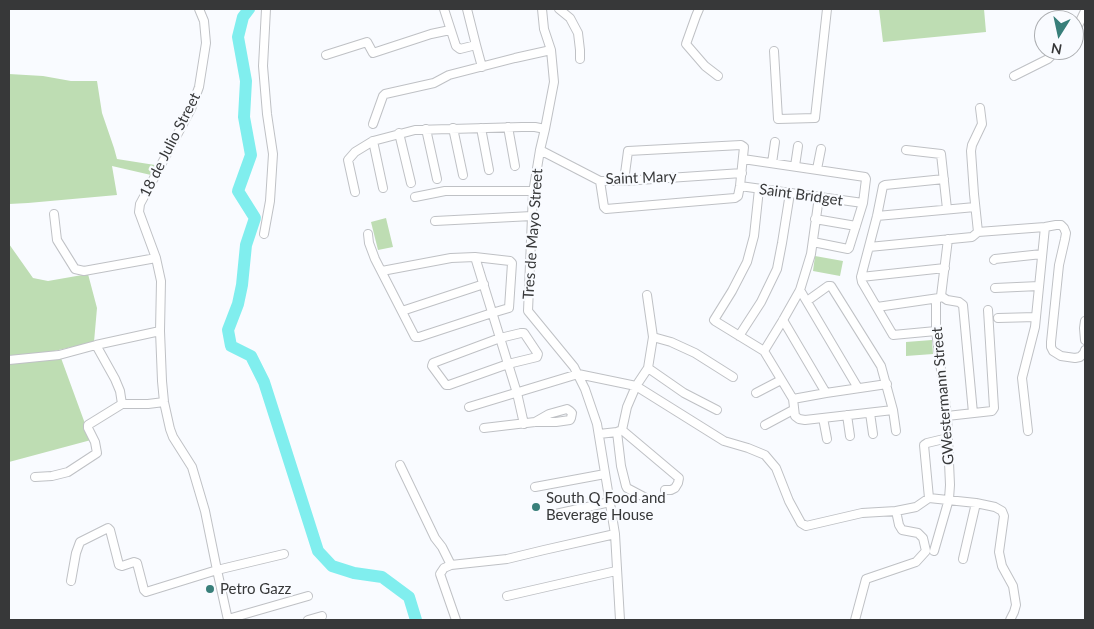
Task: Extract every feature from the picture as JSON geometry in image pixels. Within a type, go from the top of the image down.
[{"type":"street","name":"18 de Julio Street","points":[[199,9],[204,21],[206,43],[199,87],[191,109],[140,204],[139,212],[156,258],[161,281],[160,331],[164,402],[172,437],[192,467],[205,511],[228,620]]},
{"type":"street","points":[[264,234],[270,201],[273,154],[263,66],[266,9]]},
{"type":"street","points":[[444,9],[456,46],[460,49],[476,45]]},
{"type":"street","points":[[467,9],[482,67]]},
{"type":"street","name":"Tres de Mayo Street","points":[[542,9],[544,29],[552,50],[554,82],[543,151],[533,191],[528,311],[574,367],[585,389],[597,424],[615,534],[619,620]]},
{"type":"street","points":[[559,9],[570,18],[578,33],[580,59]]},
{"type":"street","points":[[699,9],[686,44],[705,66],[718,76]]},
{"type":"street","points":[[774,51],[778,119],[815,118],[827,9]]},
{"type":"street","points":[[326,55],[367,42],[373,53],[431,34],[450,30]]},
{"type":"street","points":[[373,124],[385,94],[434,83],[449,75],[552,50]]},
{"type":"street","points":[[1014,76],[1044,60]]},
{"type":"street","points":[[978,232],[971,151],[982,124],[980,108]]},
{"type":"street","points":[[508,127],[515,166]]},
{"type":"street","points":[[355,192],[348,160],[355,152],[373,141],[399,133],[426,129],[535,127],[545,129]]},
{"type":"street","points":[[453,128],[463,175]]},
{"type":"street","points":[[481,128],[489,170]]},
{"type":"street","points":[[426,129],[437,179]]},
{"type":"street","points":[[399,133],[411,183]]},
{"type":"street","points":[[373,141],[383,188]]},
{"type":"street","points":[[772,163],[775,142]]},
{"type":"street","points":[[600,181],[604,207],[606,209],[735,198],[738,196],[740,186],[744,147],[741,145],[628,151],[624,181]]},
{"type":"street","points":[[795,166],[798,146]]},
{"type":"street","points":[[817,169],[820,149]]},
{"type":"street","points":[[906,150],[940,154],[947,209]]},
{"type":"street","name":"Saint Mary","points":[[543,151],[600,181],[742,173]]},
{"type":"street","points":[[743,159],[865,177],[863,203],[850,247],[812,242]]},
{"type":"street","points":[[936,331],[893,335],[862,282],[861,276],[885,185],[944,179]]},
{"type":"street","name":"Saint Bridget","points":[[740,186],[863,203]]},
{"type":"street","points":[[760,189],[754,236],[747,262],[714,320],[715,322],[764,352],[793,399],[793,410],[795,416],[799,419],[805,420],[894,410]]},
{"type":"street","points":[[415,197],[445,191],[533,191]]},
{"type":"street","points":[[739,336],[761,302],[777,269],[790,193]]},
{"type":"street","points":[[764,352],[800,290],[811,254],[819,197]]},
{"type":"street","points":[[877,216],[975,207]]},
{"type":"street","points":[[54,214],[57,240],[75,269],[84,271],[156,258]]},
{"type":"street","points":[[435,221],[532,216]]},
{"type":"street","points":[[815,219],[856,226]]},
{"type":"street","points":[[869,247],[972,237],[978,232],[1061,226],[1066,233],[1059,265],[1051,342],[1053,350],[1061,356],[1075,358],[1080,357],[1085,352]]},
{"type":"street","points":[[1028,431],[1022,378],[1035,327],[1045,227]]},
{"type":"street","points":[[368,234],[372,251],[414,336],[416,337],[509,308],[512,263],[510,261],[475,257],[451,258],[382,271]]},
{"type":"street","name":"GWestermann Street","points":[[934,552],[949,499],[947,416],[936,331],[938,298],[945,268],[948,239]]},
{"type":"street","points":[[994,260],[996,258],[1042,254]]},
{"type":"street","points":[[475,257],[517,393],[524,424]]},
{"type":"street","points":[[861,276],[945,268]]},
{"type":"street","points":[[402,311],[484,284]]},
{"type":"street","points":[[808,301],[828,286],[831,286],[881,366],[894,410],[896,431]]},
{"type":"street","points":[[995,288],[1038,286]]},
{"type":"street","points":[[800,290],[858,388]]},
{"type":"street","points":[[644,497],[626,488],[621,466],[620,431],[636,386],[648,368],[654,337],[648,295]]},
{"type":"street","points":[[877,306],[938,298],[959,302],[963,305],[973,413]]},
{"type":"street","points":[[947,416],[992,410],[994,408],[988,310]]},
{"type":"street","points":[[998,318],[1036,317]]},
{"type":"street","points":[[783,320],[826,393]]},
{"type":"street","points":[[1085,321],[1085,340]]},
{"type":"street","points":[[9,360],[59,355],[160,331]]},
{"type":"street","points":[[524,333],[538,354],[537,357],[508,364],[447,385],[432,366],[432,363],[500,338],[524,333]]},
{"type":"street","points":[[654,337],[671,342],[695,353],[733,377]]},
{"type":"street","points":[[96,345],[115,379],[120,391],[122,404]]},
{"type":"street","points":[[648,368],[684,393],[717,410]]},
{"type":"street","points":[[469,408],[578,374],[636,386],[724,442],[766,455],[776,468],[789,501],[801,523],[806,526],[862,513],[896,511],[916,507],[929,498],[949,499],[995,507],[1004,516],[999,552],[1002,566],[1013,586],[1016,605],[1010,620]]},
{"type":"street","points":[[756,393],[782,380]]},
{"type":"street","points":[[793,399],[887,384]]},
{"type":"street","points":[[35,477],[52,476],[68,472],[97,453],[88,425],[122,404],[164,402]]},
{"type":"street","points":[[765,425],[793,410]]},
{"type":"street","points":[[870,413],[873,434]]},
{"type":"street","points":[[847,415],[850,436]]},
{"type":"street","points":[[823,418],[827,439]]},
{"type":"street","points":[[484,428],[535,422]]},
{"type":"street","points":[[599,434],[620,431],[679,478],[675,488],[665,490]]},
{"type":"street","points":[[929,498],[924,445],[927,442],[948,438]]},
{"type":"street","points":[[400,465],[435,538],[451,565]]},
{"type":"street","points":[[535,488],[605,474]]},
{"type":"street","points":[[551,515],[610,502]]},
{"type":"street","points":[[963,559],[976,503]]},
{"type":"street","points":[[856,620],[866,579],[916,562],[926,551],[923,538],[918,533],[902,530],[896,511]]},
{"type":"street","points":[[71,581],[80,542],[108,528],[119,565],[137,563],[145,592],[217,570],[284,554]]},
{"type":"street","points":[[456,620],[440,574],[444,568],[451,565],[507,559],[615,534]]},
{"type":"street","points":[[507,596],[616,571]]},
{"type":"street","points":[[228,620],[308,596]]},
{"type":"street","points":[[308,620],[322,616]]},
{"type":"green space","points":[[879,9],[984,9],[986,32],[883,42]]},
{"type":"green space","points":[[9,74],[43,76],[71,81],[97,81],[102,113],[117,159],[155,165],[151,175],[112,166],[117,195],[9,204]]},
{"type":"green space","points":[[386,218],[393,247],[378,250],[371,222]]},
{"type":"green space","points":[[9,244],[33,278],[48,281],[88,274],[97,308],[94,342],[41,354],[9,356]]},
{"type":"green space","points":[[815,256],[843,261],[840,276],[813,271]]},
{"type":"green space","points":[[932,340],[933,354],[906,356],[906,342]]},
{"type":"green space","points":[[61,358],[91,440],[9,462],[9,364],[20,361]]},
{"type":"waterway","points":[[249,9],[243,17],[238,37],[246,81],[244,117],[251,155],[238,191],[255,218],[246,245],[238,304],[228,330],[231,346],[251,356],[264,382],[318,551],[332,566],[354,573],[382,577],[409,597],[416,620]]},
{"type":"place","name":"South Q Food and Beverage House","points":[[536,507]]},
{"type":"place","name":"Petro Gazz","points":[[210,589]]}]
